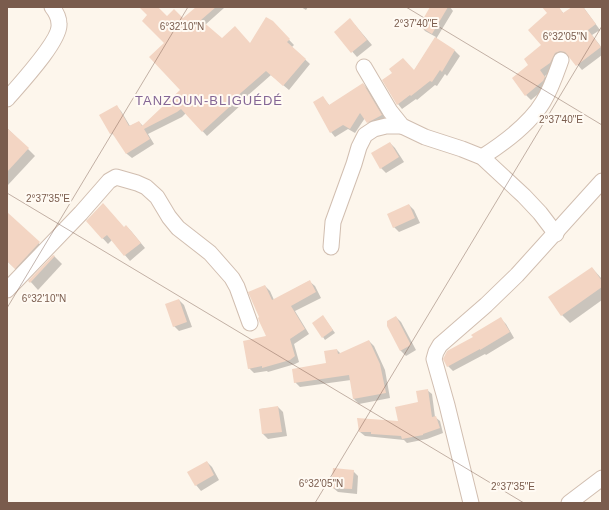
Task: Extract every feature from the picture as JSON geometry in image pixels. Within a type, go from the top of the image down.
[{"type":"street","points":[[7,99],[44,54],[55,37],[60,25],[56,12],[52,7]]},
{"type":"street","points":[[482,157],[496,148],[536,113],[551,87],[561,60]]},
{"type":"street","points":[[364,67],[390,111],[402,126]]},
{"type":"street","points":[[330,247],[333,222],[359,147],[365,135],[386,126],[402,126],[425,137],[482,157],[524,196],[540,213],[556,234]]},
{"type":"street","points":[[7,290],[63,232],[109,181],[116,177],[146,187],[157,197],[169,217],[178,228],[210,252],[238,287],[250,323]]},
{"type":"street","points":[[471,503],[434,359],[440,345],[486,305],[517,275],[556,234],[602,181]]},
{"type":"street","points":[[569,503],[602,478]]},
{"type":"building","points":[[139,7],[158,7],[167,16],[174,9],[183,18],[196,7],[216,7],[201,20],[222,38],[235,26],[250,43],[266,17],[273,21],[290,39],[287,42],[306,59],[283,86],[266,71],[235,98],[237,100],[202,132],[181,109],[144,129],[150,139],[126,154],[112,133],[110,134],[99,115],[117,105],[129,126],[139,121],[142,126],[180,90],[149,57],[164,43],[142,21],[147,15]]},
{"type":"building","points":[[430,7],[448,7],[432,34],[419,26]]},
{"type":"building","points":[[542,7],[559,7],[563,13],[572,7],[583,7],[596,24],[588,30],[601,47],[576,66],[565,52],[560,51],[555,53],[550,63],[540,70],[545,77],[543,81],[525,96],[512,78],[528,65],[524,59],[541,45],[528,30],[547,13]]},
{"type":"building","points":[[350,18],[367,40],[351,53],[334,32]]},
{"type":"building","points":[[435,37],[455,50],[442,72],[440,70],[432,82],[430,81],[397,105],[382,80],[392,73],[389,69],[403,58],[414,70]]},
{"type":"building","points":[[363,83],[382,115],[367,123],[360,113],[350,129],[343,125],[330,133],[313,102],[323,96],[329,105]]},
{"type":"building","points":[[7,128],[29,148],[7,172]]},
{"type":"building","points":[[390,142],[399,157],[380,169],[371,153]]},
{"type":"building","points":[[103,203],[124,227],[126,225],[141,243],[124,256],[107,235],[102,239],[86,221]]},
{"type":"building","points":[[409,204],[415,218],[393,228],[387,214]]},
{"type":"building","points":[[7,212],[40,242],[15,269],[7,261]]},
{"type":"building","points":[[53,255],[55,256],[30,283],[28,281]]},
{"type":"building","points":[[592,267],[602,281],[602,287],[561,316],[548,297]]},
{"type":"building","points":[[310,280],[316,292],[291,306],[305,329],[290,339],[295,356],[290,360],[262,368],[262,366],[248,369],[243,341],[266,336],[248,292],[265,285],[272,300]]},
{"type":"building","points":[[179,299],[187,322],[173,327],[165,304]]},
{"type":"building","points":[[323,315],[333,330],[322,338],[312,323]]},
{"type":"building","points":[[396,316],[411,345],[400,351],[387,326],[387,321]]},
{"type":"building","points":[[501,317],[510,332],[447,367],[443,359],[447,351],[473,337],[471,335]]},
{"type":"building","points":[[369,340],[380,364],[386,393],[353,399],[349,375],[294,383],[292,369],[326,363],[324,351],[337,349],[338,354]]},
{"type":"building","points":[[428,389],[432,417],[436,416],[440,428],[423,435],[402,439],[401,436],[359,432],[357,418],[398,421],[395,407],[418,402],[416,391]]},
{"type":"building","points":[[278,406],[282,432],[262,434],[259,409]]},
{"type":"building","points":[[207,461],[214,475],[195,486],[187,472]]},
{"type":"building","points":[[333,468],[354,470],[352,489],[331,488]]},
{"type":"district","name":"TANZOUN-BLIGUÉDÉ","points":[[209,100]]}]
